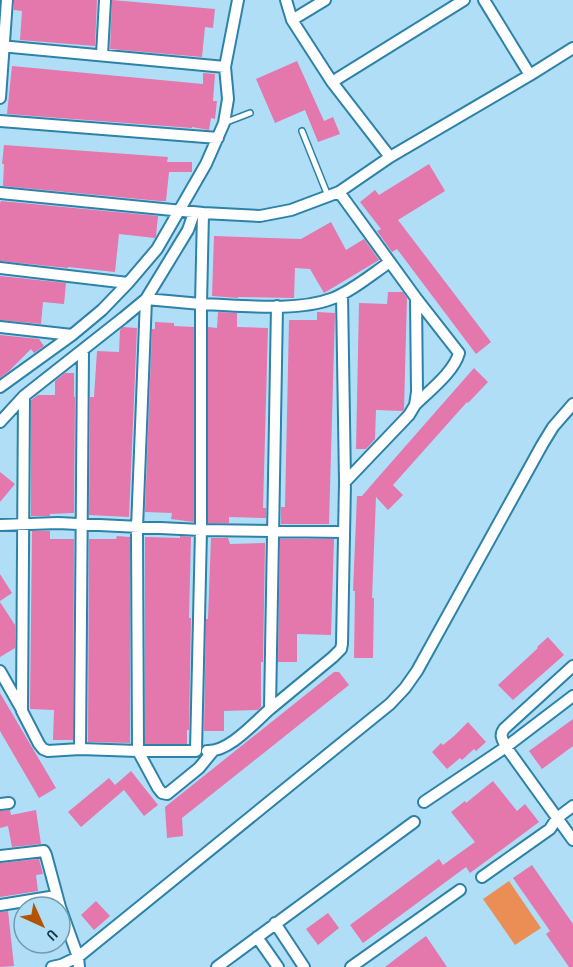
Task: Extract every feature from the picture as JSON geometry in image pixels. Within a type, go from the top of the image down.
[{"type":"street","points":[[0,99],[7,0]]},
{"type":"street","points":[[102,55],[105,0]]},
{"type":"street","points":[[0,387],[72,335],[102,310],[158,249],[206,164],[224,123],[228,99],[225,67],[238,0]]},
{"type":"street","points":[[286,0],[292,20],[332,82],[390,157]]},
{"type":"street","points":[[292,20],[325,0]]},
{"type":"street","points":[[332,82],[464,0]]},
{"type":"street","points":[[484,0],[530,75]]},
{"type":"street","points":[[2,46],[225,67]]},
{"type":"street","points":[[0,193],[199,213],[261,216],[291,210],[339,192],[390,157],[573,48]]},
{"type":"street","points":[[0,121],[218,138]]},
{"type":"street","points":[[339,192],[459,353],[449,371],[345,482]]},
{"type":"street","points":[[0,422],[24,396],[146,299],[199,213]]},
{"type":"street","points":[[196,751],[201,530],[199,213]]},
{"type":"street","points":[[146,299],[277,306],[314,304],[342,294],[390,262]]},
{"type":"street","points":[[0,267],[128,284]]},
{"type":"street","points":[[0,671],[43,749],[48,751],[80,749],[213,751],[235,740],[341,649],[345,482],[342,294]]},
{"type":"street","points":[[415,405],[417,392],[416,298]]},
{"type":"street","points":[[146,299],[137,528],[138,751],[158,788],[162,793],[167,794],[199,768],[213,751]]},
{"type":"street","points":[[270,709],[277,306]]},
{"type":"street","points":[[0,327],[72,335]]},
{"type":"street","points":[[80,749],[83,350]]},
{"type":"street","points":[[22,711],[24,396]]},
{"type":"street","points":[[52,967],[79,962],[390,704],[417,671],[553,427],[573,404]]},
{"type":"street","points":[[0,525],[58,523],[137,528],[343,532]]},
{"type":"street","points":[[573,666],[501,733],[506,747],[557,818],[569,826],[573,840]]},
{"type":"street","points":[[424,802],[506,747],[573,696]]},
{"type":"street","points":[[550,830],[557,818],[573,806]]},
{"type":"street","points":[[218,967],[414,822]]},
{"type":"street","points":[[482,877],[550,830],[569,826]]},
{"type":"street","points":[[0,856],[44,851],[57,895]]},
{"type":"street","points":[[351,967],[460,890]]},
{"type":"street","points":[[275,923],[304,967]]},
{"type":"street","points":[[257,937],[278,967]]},
{"type":"street","points":[[72,942],[79,962]]},
{"type":"lane","points":[[224,123],[250,113]]},
{"type":"lane","points":[[302,131],[328,196]]},
{"type":"shaded area","points":[[509,881],[541,928],[515,945],[483,899]]},
{"type":"building","points":[[14,0],[97,0],[95,46],[20,40],[22,11],[14,10]]},
{"type":"building","points":[[112,0],[215,9],[213,28],[205,27],[202,57],[110,49]]},
{"type":"building","points":[[297,61],[324,121],[333,117],[340,134],[318,142],[305,110],[275,123],[256,79]]},
{"type":"building","points":[[12,66],[203,84],[203,73],[215,74],[213,101],[217,101],[215,119],[211,118],[209,130],[7,114]]},
{"type":"building","points":[[4,145],[168,157],[167,162],[192,162],[192,172],[169,172],[166,201],[3,186]]},
{"type":"building","points":[[429,164],[445,191],[398,220],[491,342],[476,354],[397,249],[392,252],[377,231],[381,229],[360,202],[375,190],[379,195]]},
{"type":"building","points":[[1,201],[158,216],[156,236],[155,238],[119,234],[115,272],[0,261]]},
{"type":"building","points":[[331,222],[346,250],[364,239],[379,260],[324,293],[310,269],[295,268],[294,298],[212,296],[214,236],[301,239]]},
{"type":"building","points":[[0,276],[66,283],[64,304],[43,302],[41,324],[0,320]]},
{"type":"building","points":[[388,292],[403,292],[407,298],[404,409],[403,411],[376,410],[375,439],[366,449],[356,449],[359,303],[387,304]]},
{"type":"building","points":[[218,312],[237,313],[237,327],[268,328],[263,508],[266,508],[266,518],[229,517],[229,523],[208,523],[208,327],[217,328]]},
{"type":"building","points":[[317,312],[335,313],[329,524],[281,524],[281,507],[285,507],[289,320],[317,320]]},
{"type":"building","points":[[155,322],[194,327],[194,522],[171,519],[172,513],[145,512],[152,329],[155,329]]},
{"type":"building","points":[[123,327],[137,328],[129,517],[89,515],[90,397],[94,397],[97,351],[119,352],[120,330]]},
{"type":"building","points":[[0,335],[39,339],[44,346],[34,353],[31,349],[0,378]]},
{"type":"building","points":[[474,368],[488,382],[467,402],[393,485],[403,495],[388,510],[376,497],[372,598],[374,598],[373,658],[354,658],[355,591],[353,591],[357,496],[362,496]]},
{"type":"building","points":[[65,373],[74,373],[74,513],[31,516],[31,400],[38,395],[55,395],[55,381]]},
{"type":"building","points":[[0,472],[15,484],[0,502]]},
{"type":"building","points":[[32,531],[50,531],[50,539],[74,539],[73,740],[53,740],[54,710],[30,709]]},
{"type":"building","points":[[117,536],[130,537],[130,743],[88,742],[89,539],[116,539]]},
{"type":"building","points":[[180,536],[191,537],[187,744],[145,744],[145,537],[180,538]]},
{"type":"building","points":[[211,538],[228,538],[230,544],[265,543],[261,707],[258,710],[224,711],[224,731],[204,731],[206,619],[208,619]]},
{"type":"building","points":[[280,539],[334,539],[331,635],[297,634],[297,662],[278,662]]},
{"type":"building","points":[[0,574],[12,593],[0,601]]},
{"type":"building","points":[[0,602],[15,625],[15,648],[0,657]]},
{"type":"building","points":[[548,637],[564,655],[513,700],[498,685]]},
{"type":"building","points":[[334,672],[339,672],[349,685],[182,818],[183,836],[167,838],[165,807]]},
{"type":"building","points":[[0,693],[56,788],[39,798],[0,731]]},
{"type":"building","points":[[573,719],[573,746],[542,769],[529,751]]},
{"type":"building","points":[[468,722],[486,742],[447,769],[432,752]]},
{"type":"building","points":[[131,771],[158,805],[144,816],[124,790],[81,827],[68,812],[109,778],[115,785]]},
{"type":"building","points":[[493,781],[517,811],[525,804],[539,822],[470,873],[466,867],[363,943],[350,925],[439,859],[443,865],[475,842],[451,812]]},
{"type":"building","points":[[10,810],[11,815],[36,810],[41,844],[12,847],[8,826],[0,828],[0,811]]},
{"type":"building","points":[[39,859],[43,874],[36,875],[38,891],[0,897],[0,863]]},
{"type":"building","points":[[532,865],[573,924],[573,967],[569,967],[546,934],[550,931],[513,878]]},
{"type":"building","points":[[96,901],[110,916],[94,930],[81,915]]},
{"type":"building","points":[[8,911],[14,966],[0,967],[0,912]]},
{"type":"building","points":[[328,913],[339,928],[318,945],[306,929]]},
{"type":"building","points":[[426,936],[447,967],[385,967],[415,944]]}]
